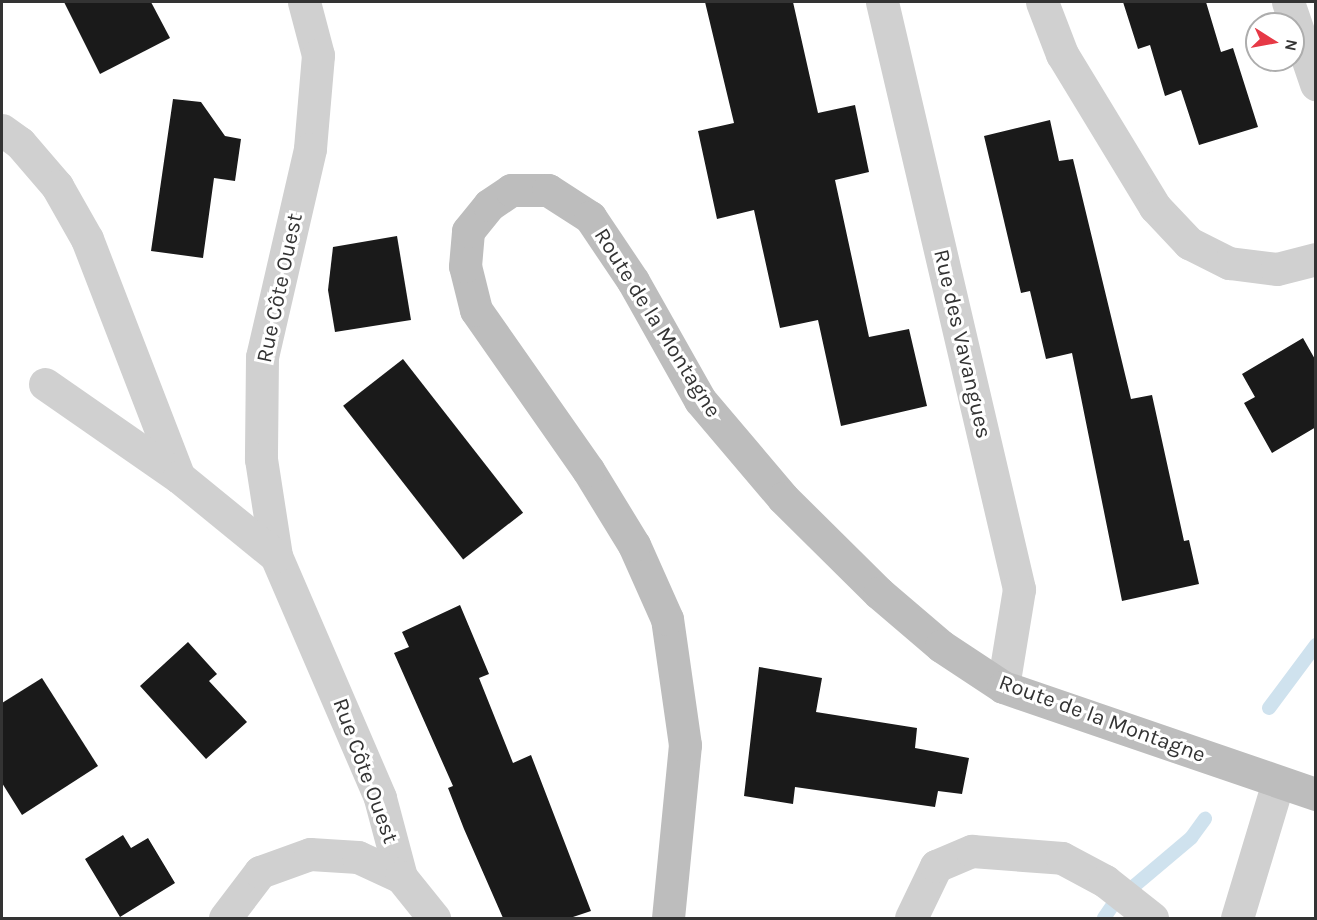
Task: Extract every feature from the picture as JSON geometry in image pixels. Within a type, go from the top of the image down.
[{"type":"main road","name":"Route de la Montagne","points":[[668,918],[685,745],[667,619],[634,545],[588,470],[476,310],[465,266],[468,231],[489,205],[511,190],[548,189],[590,217],[633,281],[700,400],[783,498],[897,609],[941,646],[1003,687],[1316,794]]},
{"type":"street","name":"Rue Côte Ouest","points":[[304,2],[318,55],[310,149],[262,357],[261,459],[276,556],[376,788],[401,877]]},
{"type":"street","name":"Rue des Vavangues","points":[[882,2],[1019,589],[1003,687]]},
{"type":"street","points":[[1042,2],[1062,54],[1155,207],[1189,243],[1229,263],[1277,270],[1316,259]]},
{"type":"street","points":[[1288,2],[1316,84]]},
{"type":"street","points":[[2,130],[20,143],[57,186],[87,239],[179,477]]},
{"type":"street","points":[[45,384],[179,477],[276,556]]},
{"type":"street","points":[[1237,918],[1278,782]]},
{"type":"street","points":[[911,918],[936,866],[972,850],[1062,858],[1105,881],[1152,918]]},
{"type":"street","points":[[225,918],[260,872],[310,854],[358,857],[401,877],[434,918]]},
{"type":"building","points":[[64,2],[151,2],[170,38],[100,74]]},
{"type":"building","points":[[705,2],[793,2],[818,113],[855,105],[869,172],[835,180],[869,337],[909,329],[927,406],[841,426],[818,320],[780,328],[754,210],[717,219],[698,131],[734,123]]},
{"type":"building","points":[[1123,2],[1206,2],[1221,52],[1233,48],[1258,127],[1199,145],[1181,90],[1165,96],[1150,45],[1138,49]]},
{"type":"building","points":[[173,99],[201,102],[225,136],[241,139],[235,181],[214,178],[203,258],[151,251]]},
{"type":"building","points":[[1050,120],[1059,161],[1073,159],[1131,399],[1152,395],[1184,541],[1189,540],[1199,584],[1122,601],[1072,353],[1046,359],[1030,291],[1021,293],[984,136]]},
{"type":"building","points":[[397,236],[411,320],[335,332],[328,290],[333,247]]},
{"type":"building","points":[[1303,338],[1316,361],[1316,427],[1272,453],[1244,403],[1255,397],[1242,374]]},
{"type":"building","points":[[403,359],[523,513],[463,559],[343,406]]},
{"type":"building","points":[[460,605],[489,674],[479,678],[513,763],[531,755],[591,911],[570,918],[503,918],[464,829],[448,788],[453,786],[394,653],[409,647],[402,632]]},
{"type":"building","points":[[188,642],[217,674],[209,681],[247,722],[206,759],[140,686]]},
{"type":"building","points":[[759,667],[822,678],[816,712],[917,728],[915,748],[969,758],[962,794],[938,791],[935,807],[795,787],[793,804],[744,796]]},
{"type":"building","points":[[42,678],[98,766],[22,815],[2,783],[2,703]]},
{"type":"building","points":[[123,835],[131,848],[148,838],[175,883],[120,917],[85,859]]},
{"type":"waterway","points":[[1269,708],[1316,645]]},
{"type":"waterway","points":[[1104,918],[1114,903],[1191,838],[1205,819]]}]
